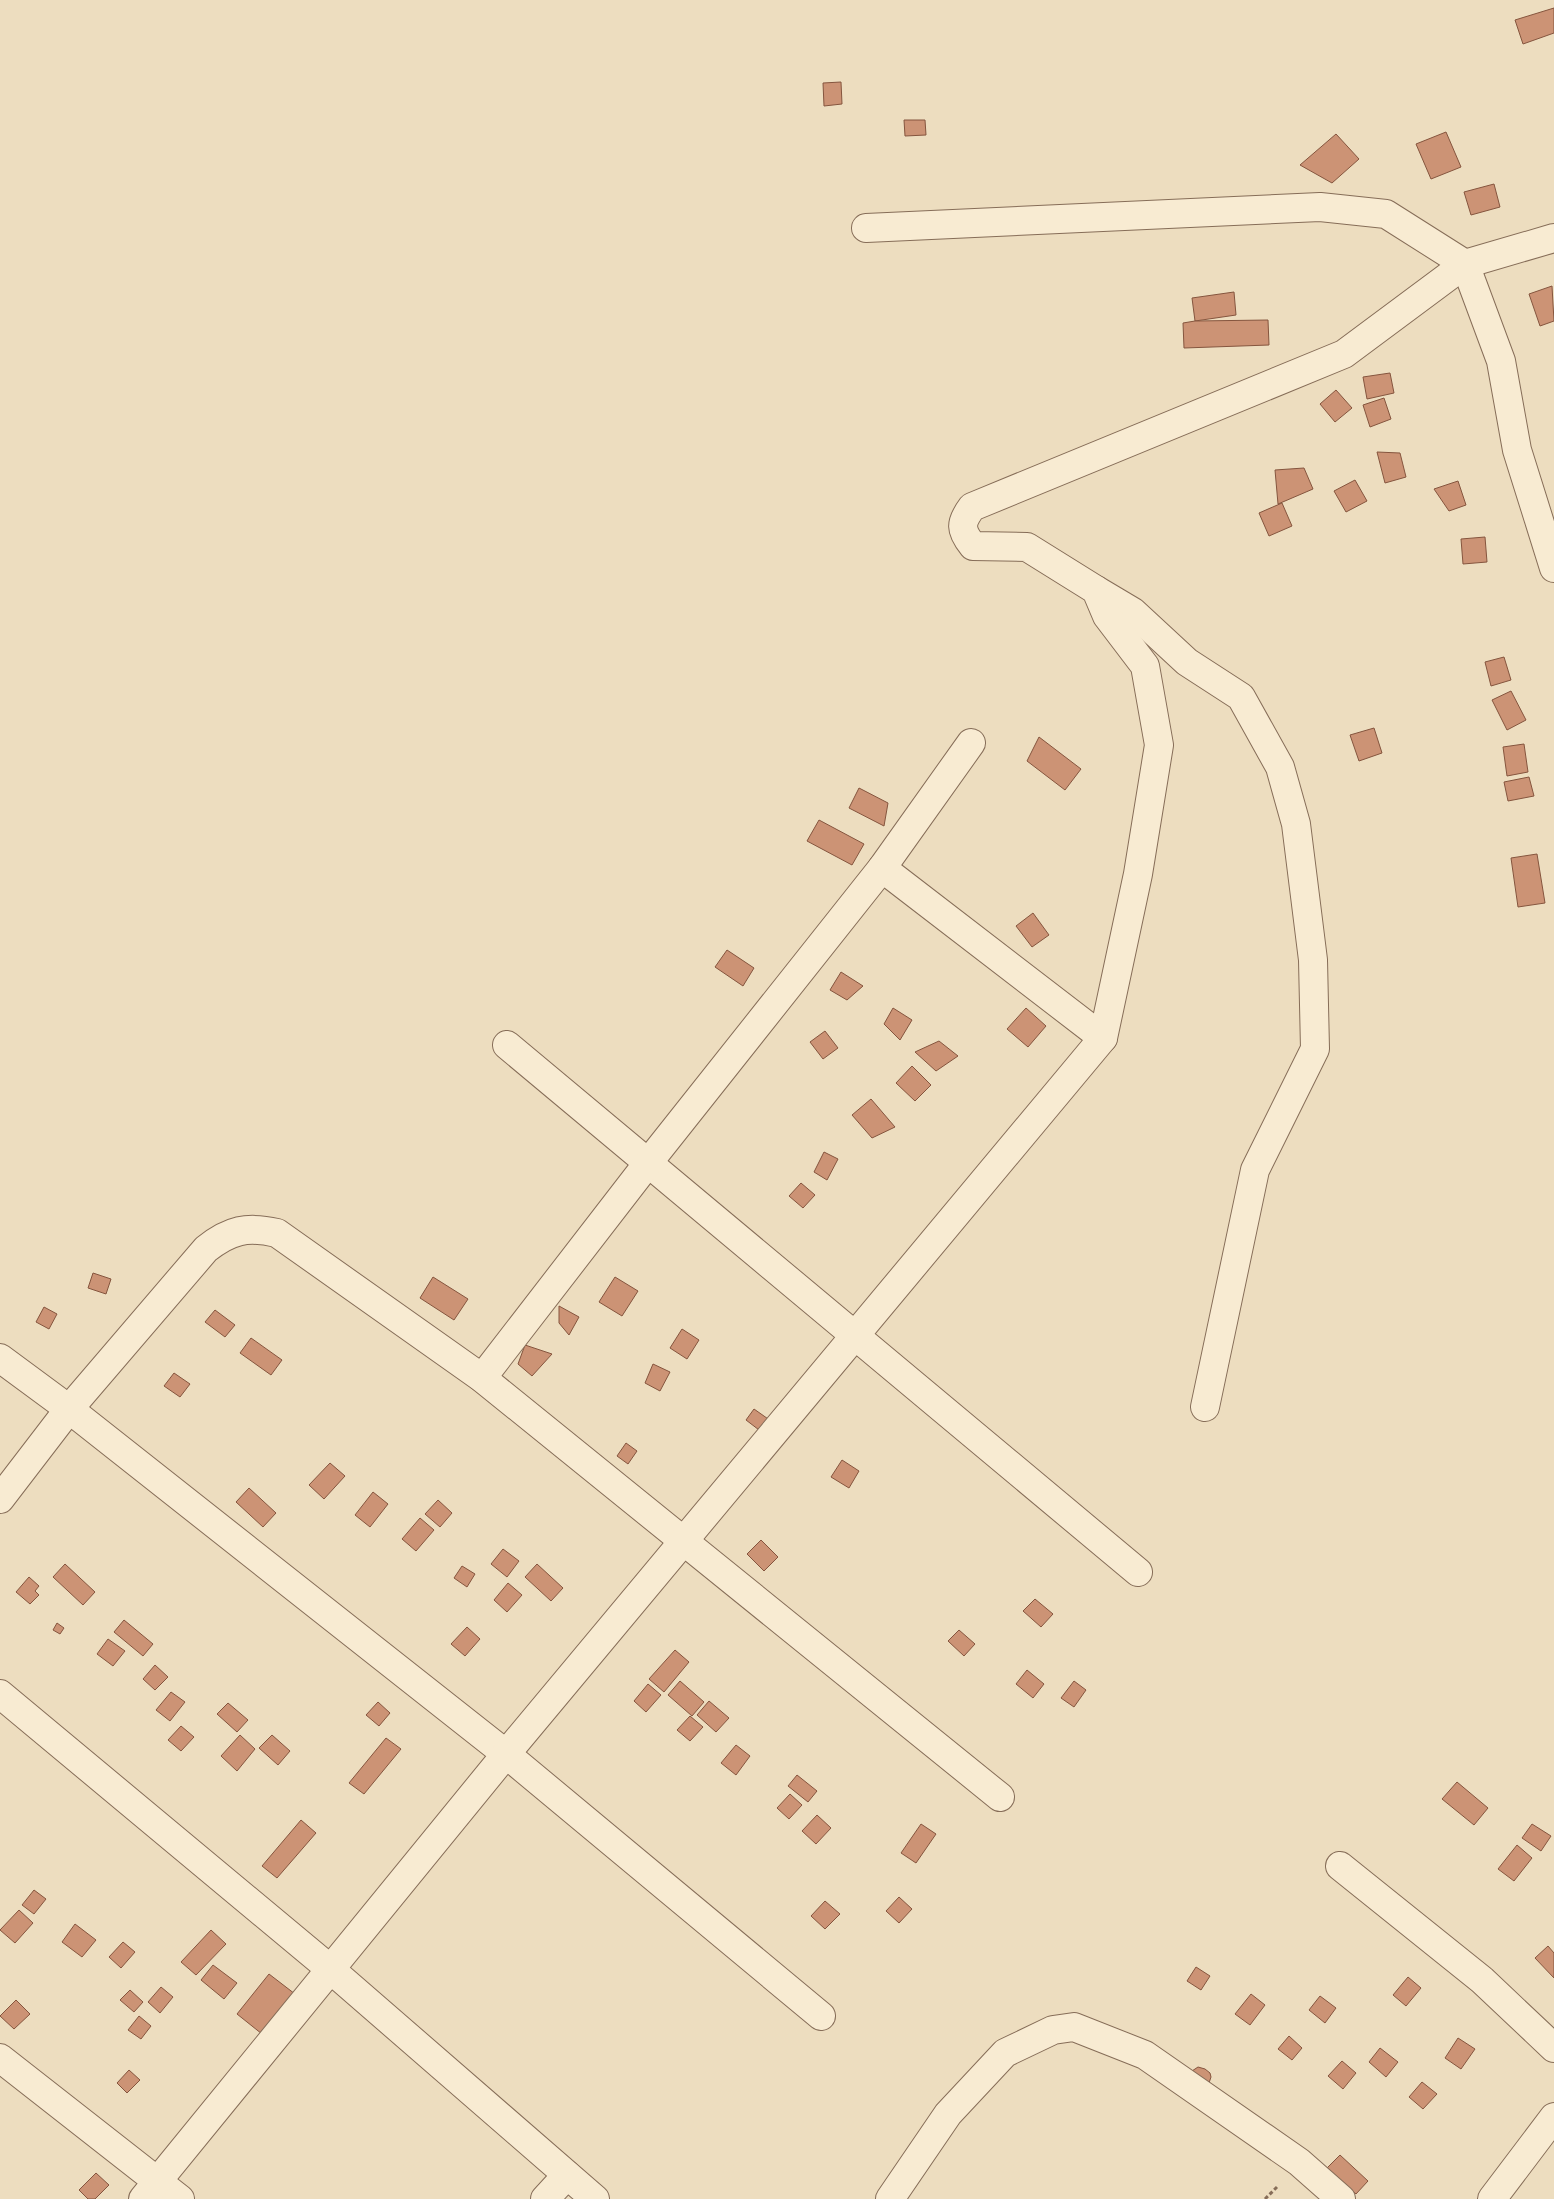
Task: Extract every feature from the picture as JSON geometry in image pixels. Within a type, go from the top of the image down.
[{"type":"street","points":[[866,228],[1320,206],[1386,214],[1465,264],[1501,361],[1517,450],[1554,568]]},
{"type":"street","points":[[1205,1407],[1255,1170],[1314,1049],[1313,960],[1296,824],[1280,767],[1241,697],[1186,662],[1132,612],[1027,547],[973,546],[963,534],[963,519],[972,507],[1344,354],[1465,264],[1554,238]]},
{"type":"street","points":[[151,2189],[329,1968],[506,1754],[1103,1038],[1138,874],[1159,745],[1145,666],[1107,616],[1096,590]]},
{"type":"street","points":[[482,1378],[648,1162],[882,868],[971,743]]},
{"type":"street","points":[[882,868],[1103,1038]]},
{"type":"street","points":[[507,1044],[1138,1572]]},
{"type":"street","points":[[0,1499],[69,1409],[206,1249],[221,1237],[240,1231],[258,1229],[277,1233],[482,1378],[1000,1797]]},
{"type":"street","points":[[0,1358],[69,1409],[506,1754],[821,2016]]},
{"type":"street","points":[[0,1694],[329,1968],[595,2199]]},
{"type":"street","points":[[1340,1866],[1482,1980],[1554,2048]]},
{"type":"street","points":[[890,2199],[948,2114],[1004,2053],[1053,2030],[1074,2027],[1146,2055],[1299,2162],[1341,2199]]},
{"type":"street","points":[[0,2058],[151,2189],[180,2199]]},
{"type":"street","points":[[1492,2199],[1554,2117]]},
{"type":"street","points":[[545,2199],[566,2175]]},
{"type":"building","points":[[1554,8],[1554,33],[1523,44],[1515,20]]},
{"type":"building","points":[[841,82],[842,104],[824,106],[823,83]]},
{"type":"building","points":[[904,120],[925,120],[926,135],[905,136]]},
{"type":"building","points":[[1446,132],[1461,167],[1431,179],[1416,144]]},
{"type":"building","points":[[1336,134],[1359,159],[1332,183],[1300,165]]},
{"type":"building","points":[[1494,184],[1500,207],[1471,215],[1464,192]]},
{"type":"building","points":[[1552,286],[1554,321],[1540,326],[1529,294]]},
{"type":"building","points":[[1234,292],[1236,315],[1195,321],[1192,298]]},
{"type":"building","points":[[1268,320],[1269,345],[1184,348],[1183,323],[1195,321]]},
{"type":"building","points":[[1390,373],[1394,393],[1367,399],[1363,377]]},
{"type":"building","points":[[1336,390],[1352,408],[1335,422],[1320,404]]},
{"type":"building","points":[[1384,398],[1391,419],[1370,427],[1363,405]]},
{"type":"building","points":[[1377,452],[1400,453],[1406,477],[1385,483]]},
{"type":"building","points":[[1304,468],[1313,489],[1278,504],[1275,470]]},
{"type":"building","points":[[1355,480],[1367,501],[1346,512],[1334,491]]},
{"type":"building","points":[[1458,481],[1466,505],[1449,511],[1434,489]]},
{"type":"building","points":[[1282,503],[1292,526],[1269,536],[1259,513]]},
{"type":"building","points":[[1485,537],[1487,562],[1463,564],[1461,539]]},
{"type":"building","points":[[1504,657],[1511,680],[1491,686],[1485,662]]},
{"type":"building","points":[[1511,691],[1526,720],[1507,730],[1492,700]]},
{"type":"building","points":[[1374,728],[1382,753],[1359,761],[1350,735]]},
{"type":"building","points":[[1039,737],[1081,769],[1065,790],[1027,761]]},
{"type":"building","points":[[1524,744],[1528,772],[1507,776],[1503,747]]},
{"type":"building","points":[[1529,777],[1534,796],[1508,801],[1504,782]]},
{"type":"building","points":[[859,788],[888,803],[884,826],[849,808]]},
{"type":"building","points":[[819,820],[864,844],[852,865],[807,841]]},
{"type":"building","points":[[1537,854],[1545,903],[1518,907],[1511,858]]},
{"type":"building","points":[[1033,913],[1049,935],[1032,947],[1016,926]]},
{"type":"building","points":[[727,950],[754,968],[743,986],[715,967]]},
{"type":"building","points":[[841,972],[863,986],[847,1000],[830,990]]},
{"type":"building","points":[[893,1008],[912,1020],[900,1040],[884,1024]]},
{"type":"building","points":[[1026,1008],[1046,1026],[1028,1047],[1007,1029]]},
{"type":"building","points":[[825,1031],[838,1048],[823,1059],[810,1042]]},
{"type":"building","points":[[939,1041],[958,1056],[936,1071],[915,1052]]},
{"type":"building","points":[[912,1066],[931,1085],[915,1101],[896,1083]]},
{"type":"building","points":[[871,1099],[895,1127],[872,1138],[852,1115]]},
{"type":"building","points":[[824,1152],[838,1159],[827,1180],[814,1172]]},
{"type":"building","points":[[801,1183],[815,1195],[803,1208],[789,1196]]},
{"type":"building","points":[[93,1273],[111,1279],[106,1294],[88,1288]]},
{"type":"building","points":[[433,1277],[468,1299],[454,1320],[420,1298]]},
{"type":"building","points":[[615,1277],[638,1291],[622,1316],[599,1302]]},
{"type":"building","points":[[559,1306],[579,1317],[569,1335],[559,1323]]},
{"type":"building","points":[[44,1307],[57,1314],[49,1329],[36,1322]]},
{"type":"building","points":[[215,1310],[235,1325],[225,1337],[205,1322]]},
{"type":"building","points":[[682,1329],[699,1340],[687,1359],[670,1348]]},
{"type":"building","points":[[251,1338],[282,1360],[271,1375],[240,1353]]},
{"type":"building","points":[[525,1345],[552,1354],[532,1376],[518,1364]]},
{"type":"building","points":[[653,1364],[670,1372],[660,1391],[645,1383]]},
{"type":"building","points":[[174,1373],[190,1384],[180,1397],[164,1386]]},
{"type":"building","points":[[754,1409],[771,1421],[763,1433],[746,1420]]},
{"type":"building","points":[[626,1443],[637,1451],[628,1464],[617,1456]]},
{"type":"building","points":[[842,1460],[859,1471],[849,1488],[831,1477]]},
{"type":"building","points":[[330,1463],[345,1476],[324,1499],[309,1485]]},
{"type":"building","points":[[249,1488],[276,1513],[263,1527],[236,1502]]},
{"type":"building","points":[[373,1492],[388,1504],[370,1527],[355,1515]]},
{"type":"building","points":[[438,1500],[452,1513],[440,1527],[425,1514]]},
{"type":"building","points":[[420,1518],[434,1530],[416,1551],[402,1539]]},
{"type":"building","points":[[761,1540],[778,1557],[764,1571],[747,1554]]},
{"type":"building","points":[[503,1549],[519,1561],[507,1577],[491,1564]]},
{"type":"building","points":[[65,1564],[95,1592],[83,1605],[53,1577]]},
{"type":"building","points":[[537,1564],[563,1588],[551,1601],[525,1577]]},
{"type":"building","points":[[462,1566],[475,1574],[467,1587],[454,1578]]},
{"type":"building","points":[[29,1577],[39,1586],[35,1591],[39,1595],[30,1604],[16,1592]]},
{"type":"building","points":[[508,1583],[522,1595],[507,1612],[494,1600]]},
{"type":"building","points":[[1035,1599],[1053,1614],[1041,1627],[1023,1611]]},
{"type":"building","points":[[124,1620],[153,1644],[143,1656],[114,1632]]},
{"type":"building","points":[[57,1623],[64,1628],[60,1634],[53,1630]]},
{"type":"building","points":[[467,1627],[480,1639],[465,1656],[451,1644]]},
{"type":"building","points":[[959,1630],[975,1644],[964,1656],[948,1641]]},
{"type":"building","points":[[108,1639],[125,1651],[113,1666],[97,1654]]},
{"type":"building","points":[[675,1650],[689,1662],[664,1692],[649,1679]]},
{"type":"building","points":[[155,1665],[168,1677],[155,1690],[143,1679]]},
{"type":"building","points":[[1027,1670],[1044,1684],[1033,1698],[1016,1684]]},
{"type":"building","points":[[680,1681],[704,1702],[692,1716],[668,1695]]},
{"type":"building","points":[[1074,1681],[1086,1690],[1074,1707],[1061,1698]]},
{"type":"building","points":[[648,1684],[661,1695],[646,1712],[634,1701]]},
{"type":"building","points":[[171,1692],[185,1702],[170,1721],[156,1710]]},
{"type":"building","points":[[709,1701],[729,1718],[716,1732],[697,1715]]},
{"type":"building","points":[[378,1702],[390,1713],[379,1726],[366,1715]]},
{"type":"building","points":[[228,1703],[248,1720],[237,1732],[217,1714]]},
{"type":"building","points":[[690,1716],[703,1727],[690,1741],[677,1730]]},
{"type":"building","points":[[181,1726],[194,1737],[181,1751],[168,1740]]},
{"type":"building","points":[[240,1735],[255,1749],[237,1771],[221,1756]]},
{"type":"building","points":[[272,1735],[290,1751],[278,1765],[259,1748]]},
{"type":"building","points":[[386,1738],[401,1749],[364,1794],[349,1783]]},
{"type":"building","points":[[736,1745],[750,1756],[736,1775],[721,1763]]},
{"type":"building","points":[[797,1775],[817,1791],[808,1802],[788,1786]]},
{"type":"building","points":[[1457,1782],[1488,1808],[1474,1825],[1442,1799]]},
{"type":"building","points":[[790,1794],[802,1805],[789,1819],[777,1808]]},
{"type":"building","points":[[817,1815],[831,1828],[816,1844],[802,1831]]},
{"type":"building","points":[[301,1820],[316,1833],[277,1878],[262,1866]]},
{"type":"building","points":[[921,1824],[936,1834],[916,1863],[901,1853]]},
{"type":"building","points":[[1532,1824],[1551,1836],[1541,1851],[1522,1838]]},
{"type":"building","points":[[1517,1845],[1532,1858],[1514,1881],[1498,1869]]},
{"type":"building","points":[[34,1890],[46,1899],[34,1914],[22,1905]]},
{"type":"building","points":[[899,1897],[912,1909],[899,1923],[886,1911]]},
{"type":"building","points":[[825,1901],[840,1914],[825,1929],[811,1916]]},
{"type":"building","points":[[19,1910],[33,1923],[15,1943],[0,1930]]},
{"type":"building","points":[[75,1924],[96,1940],[82,1957],[62,1942]]},
{"type":"building","points":[[211,1930],[226,1944],[196,1975],[181,1962]]},
{"type":"building","points":[[123,1942],[135,1952],[121,1968],[109,1957]]},
{"type":"building","points":[[1548,1946],[1554,1953],[1554,1978],[1535,1958]]},
{"type":"building","points":[[213,1965],[237,1983],[224,1999],[201,1980]]},
{"type":"building","points":[[1196,1967],[1210,1976],[1201,1990],[1187,1981]]},
{"type":"building","points":[[269,1974],[295,1994],[262,2034],[237,2014]]},
{"type":"building","points":[[1408,1977],[1421,1988],[1406,2006],[1393,1995]]},
{"type":"building","points":[[161,1987],[173,1997],[160,2013],[148,2002]]},
{"type":"building","points":[[130,1990],[143,2002],[134,2012],[120,2000]]},
{"type":"building","points":[[1251,1994],[1265,2005],[1250,2025],[1235,2014]]},
{"type":"building","points":[[1320,1996],[1336,2008],[1325,2023],[1309,2010]]},
{"type":"building","points":[[16,2000],[30,2014],[14,2029],[0,2016]]},
{"type":"building","points":[[139,2016],[151,2026],[141,2039],[128,2030]]},
{"type":"building","points":[[1289,2036],[1302,2048],[1292,2060],[1278,2049]]},
{"type":"building","points":[[1458,2038],[1475,2049],[1461,2069],[1445,2058]]},
{"type":"building","points":[[1380,2048],[1398,2062],[1386,2077],[1369,2062]]},
{"type":"building","points":[[1342,2061],[1356,2073],[1343,2089],[1328,2076]]},
{"type":"building","points":[[1198,2067],[1210,2073],[1211,2077],[1208,2086],[1192,2071]]},
{"type":"building","points":[[129,2070],[140,2080],[127,2093],[117,2083]]},
{"type":"building","points":[[1422,2082],[1437,2094],[1423,2109],[1409,2097]]},
{"type":"building","points":[[1340,2155],[1368,2181],[1356,2194],[1327,2168]]},
{"type":"building","points":[[96,2173],[109,2185],[95,2199],[88,2199],[79,2190]]}]
